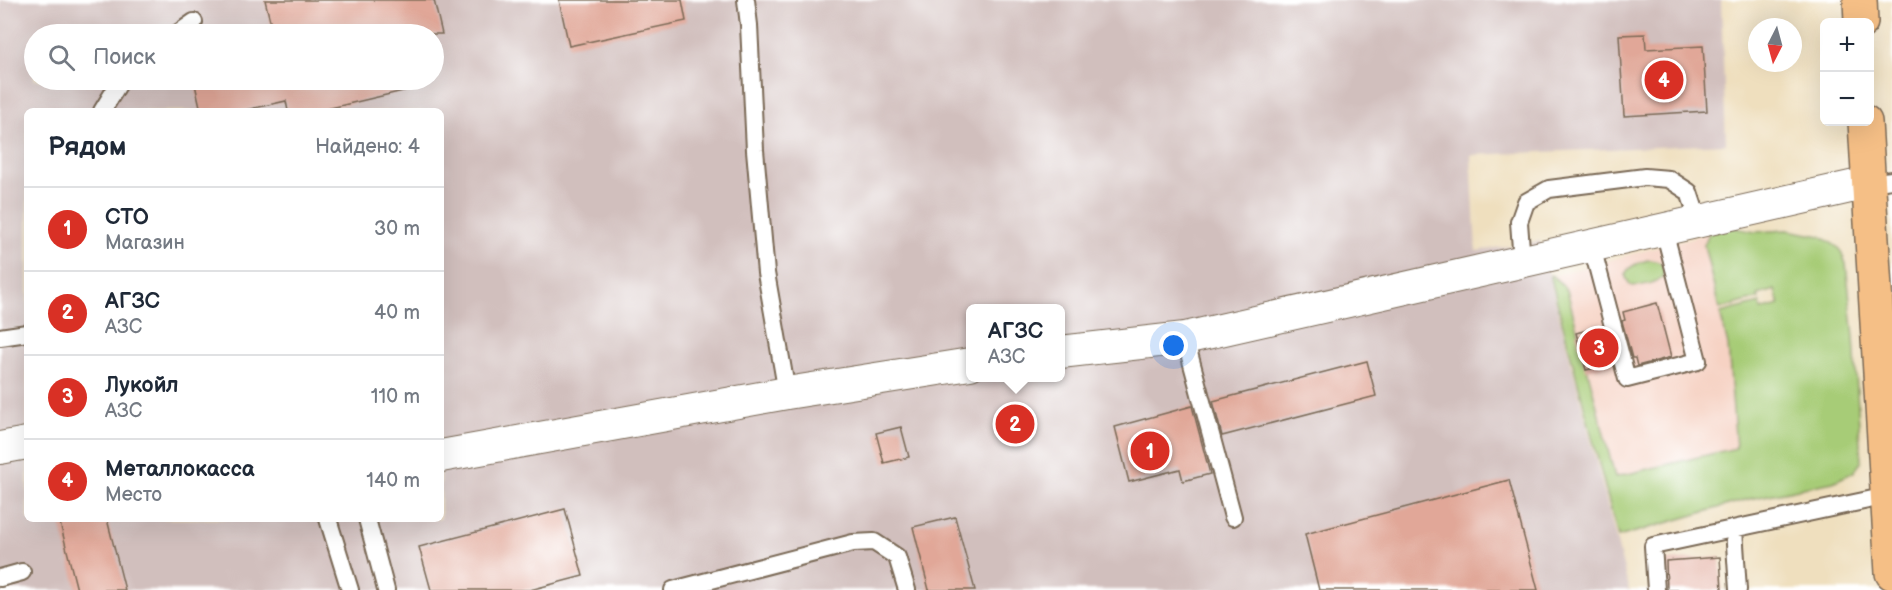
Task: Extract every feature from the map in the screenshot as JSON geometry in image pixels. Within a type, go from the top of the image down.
[{"type":"main road","points":[[1860,0],[1861,18]]},
{"type":"main road","points":[[1866,126],[1880,181],[1887,496],[1892,573]]},
{"type":"street","points":[[1065,351],[1185,338],[1880,181]]},
{"type":"street","points":[[444,455],[787,393],[966,365]]},
{"type":"street","points":[[0,448],[24,444]]},
{"type":"lane","points":[[746,0],[755,150],[766,273],[787,393]]},
{"type":"lane","points":[[104,108],[115,90]]},
{"type":"lane","points":[[1522,262],[1519,222],[1526,202],[1549,189],[1645,177],[1669,179],[1689,192],[1699,222]]},
{"type":"lane","points":[[1592,247],[1627,379],[1698,361],[1664,230]]},
{"type":"lane","points":[[0,338],[24,334]]},
{"type":"lane","points":[[1185,338],[1233,517]]},
{"type":"lane","points":[[1656,590],[1653,546],[1887,496]]},
{"type":"lane","points":[[329,522],[350,590]]},
{"type":"lane","points":[[368,522],[386,590]]},
{"type":"lane","points":[[1734,529],[1738,590]]},
{"type":"lane","points":[[673,590],[853,543],[874,542],[897,557],[907,590]]},
{"type":"lane","points":[[0,578],[22,572]]},
{"type":"shaded area","points":[[0,0],[1721,0],[1726,144],[1471,155],[1476,251],[1540,241],[1629,590],[0,590]]},
{"type":"shaded area","points":[[1709,233],[1704,245],[1728,345],[1736,448],[1615,478],[1567,290],[1553,276]]},
{"type":"green space","points":[[1730,227],[1755,232],[1787,230],[1821,236],[1840,249],[1846,264],[1854,337],[1861,462],[1854,472],[1833,482],[1749,499],[1618,537],[1550,275],[1567,290],[1615,477],[1736,448],[1728,345],[1720,313],[1760,303],[1761,310],[1779,305],[1775,290],[1758,295],[1759,298],[1719,309],[1704,245],[1709,233]]},
{"type":"green space","points":[[1648,260],[1656,261],[1663,266],[1663,277],[1649,284],[1632,286],[1626,272],[1633,266]]},
{"type":"building","points":[[265,0],[434,0],[440,24],[295,24],[271,24]]},
{"type":"building","points":[[559,0],[682,0],[686,21],[569,46]]},
{"type":"building","points":[[1645,34],[1646,49],[1703,46],[1707,111],[1624,116],[1619,35]]},
{"type":"building","points":[[196,90],[407,90],[331,108],[287,108],[286,101],[254,108],[200,108]]},
{"type":"building","points":[[1657,303],[1671,357],[1637,366],[1635,358],[1632,358],[1622,321],[1625,320],[1623,312]]},
{"type":"building","points":[[1602,326],[1612,364],[1586,370],[1576,333]]},
{"type":"building","points":[[1367,361],[1376,396],[1222,436],[1213,401]]},
{"type":"building","points":[[1192,406],[1210,474],[1183,481],[1180,469],[1129,482],[1115,427]]},
{"type":"building","points":[[901,427],[909,457],[884,463],[876,433]]},
{"type":"building","points":[[1509,480],[1538,590],[1319,590],[1305,534]]},
{"type":"building","points":[[565,509],[583,576],[530,590],[431,590],[419,547]]},
{"type":"building","points":[[955,517],[975,590],[929,590],[913,527]]},
{"type":"building","points":[[60,522],[108,522],[125,590],[77,590]]},
{"type":"building","points":[[1720,557],[1722,590],[1667,590],[1666,561]]},
{"type":"place","name":"Металлокасса","points":[[1664,80]]},
{"type":"place","name":"Лукойл","points":[[1599,348]]},
{"type":"place","name":"АГЗС","points":[[1015,424]]},
{"type":"place","name":"СТО","points":[[1150,451]]}]
